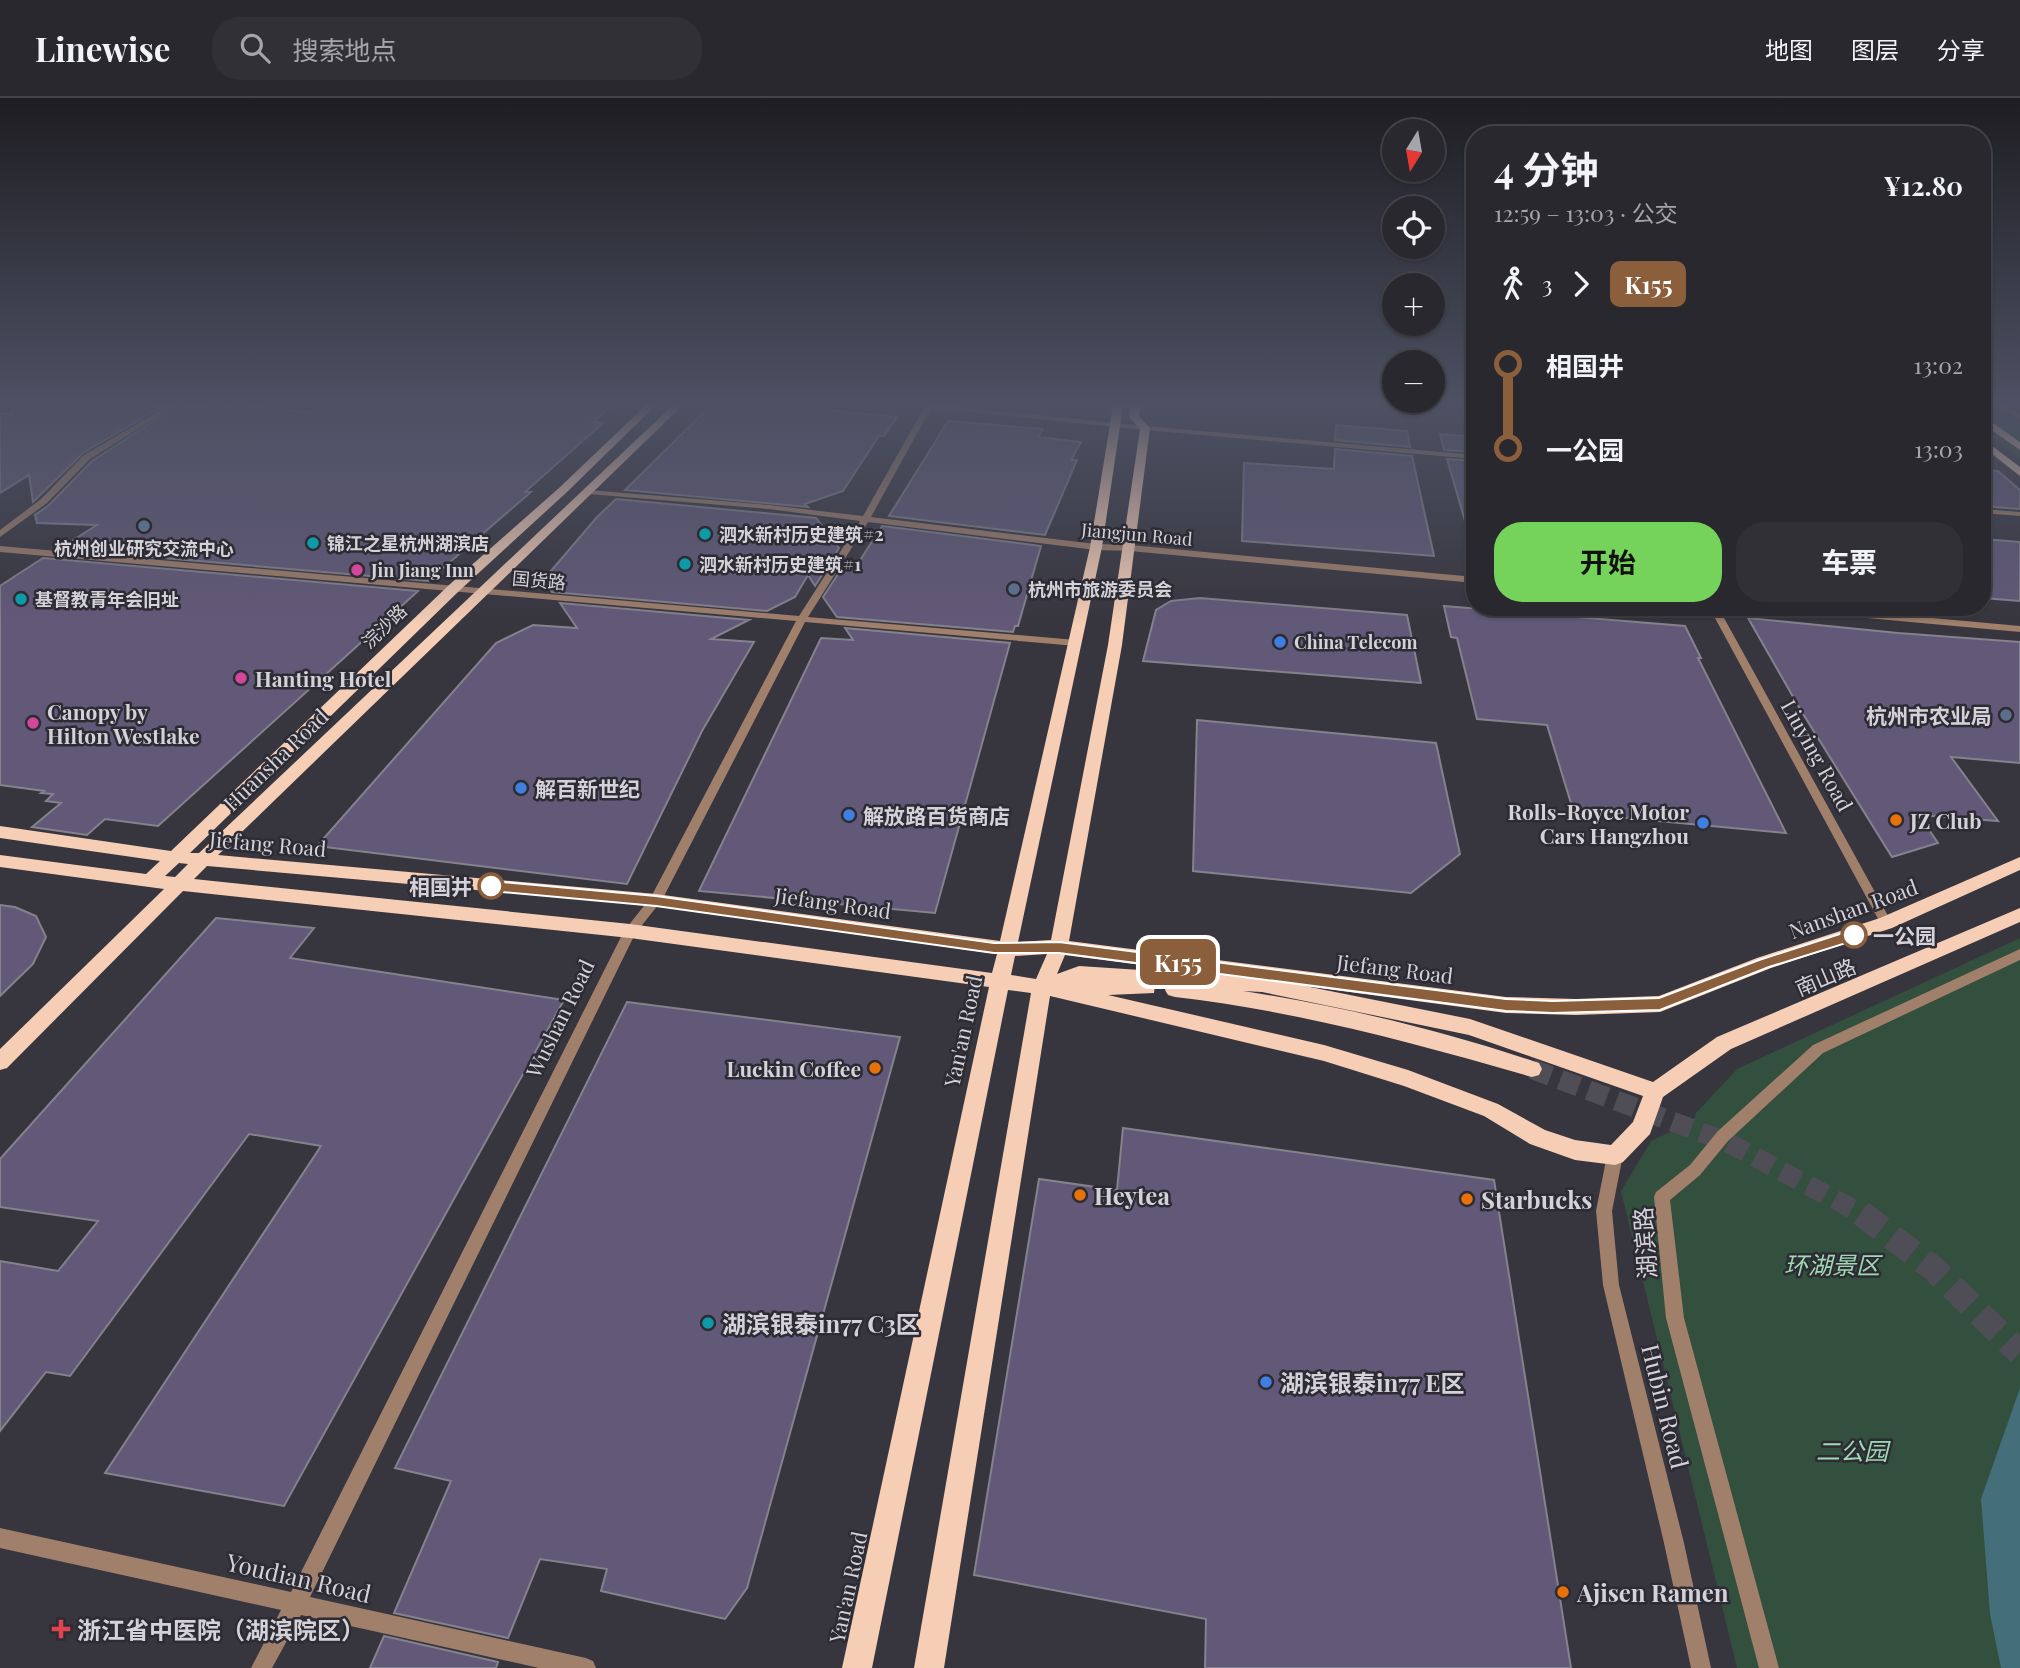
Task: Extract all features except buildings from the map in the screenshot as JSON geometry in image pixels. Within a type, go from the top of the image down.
[{"type":"main road","name":"浣沙路","points":[[150,881],[453,588],[574,479]]},
{"type":"main road","name":"Huansha Road","points":[[0,1062],[202,860],[601,479]]},
{"type":"main road","name":"Yan'an Road","points":[[857,1668],[1000,981],[1076,643],[1096,547],[1106,479]]},
{"type":"main road","points":[[929,1668],[1042,987],[1059,947],[1115,645],[1139,479]]},
{"type":"main road","name":"Jiefang Road","points":[[0,832],[173,857],[656,901],[1007,949],[1059,947],[1506,1005],[1576,1007],[1660,1004]]},
{"type":"main road","points":[[0,861],[150,881],[630,931],[1042,987],[1324,1053],[1408,1079],[1491,1110],[1538,1137],[1575,1150],[1615,1155],[1642,1127],[1655,1092],[1470,1027],[1262,985],[1079,973],[1042,987]]},
{"type":"main road","name":"Nanshan Road","points":[[1660,1004],[1764,964],[1886,923],[2020,863]]},
{"type":"main road","name":"南山路","points":[[1655,1092],[1724,1043],[2020,915]]},
{"type":"main road","points":[[1042,987],[1132,986],[1233,996],[1395,1030],[1532,1069]]},
{"type":"street","points":[[0,534],[44,501],[65,479]]},
{"type":"street","name":"Wushan Road","points":[[261,1668],[296,1603],[630,931],[656,901],[801,620],[889,479]]},
{"type":"street","name":"Jiangjun Road","points":[[588,492],[769,507],[1096,547],[1466,579]]},
{"type":"street","points":[[1991,512],[2020,514]]},
{"type":"street","name":"国货路","points":[[0,549],[1076,643]]},
{"type":"street","name":"Liuying Road","points":[[1718,616],[1886,923]]},
{"type":"street","points":[[1878,616],[2020,629]]},
{"type":"street","name":"湖滨路","points":[[1769,1668],[1675,1318],[1662,1196],[1695,1170],[1723,1136],[1818,1049],[2020,954]]},
{"type":"street","name":"Hubin Road","points":[[1615,1155],[1604,1211],[1611,1285],[1674,1543],[1701,1668]]},
{"type":"street","name":"Youdian Road","points":[[0,1538],[586,1668]]},
{"type":"green space","name":"环湖景区","points":[[2020,938],[2020,1668],[1737,1668],[1621,1191],[1651,1141],[1693,1121],[1696,1113],[1737,1069]]},
{"type":"water","points":[[2020,1388],[2020,1668],[2001,1668],[1990,1614],[1981,1499]]},
{"type":"tunnel","points":[[1532,1069],[1727,1142],[1863,1214]]},
{"type":"tunnel","points":[[1863,1214],[1934,1269],[2020,1353]]},
{"type":"bus line","name":"K155","points":[[491,886],[656,901],[994,948],[1059,947],[1506,1005],[1553,1007],[1660,1004],[1764,964],[1854,935]]},
{"type":"place","name":"杭州创业研究交流中心","points":[[144,526]]},
{"type":"place","name":"泗水新村历史建筑#2","points":[[705,534]]},
{"type":"place","name":"锦江之星杭州湖滨店","points":[[313,543]]},
{"type":"place","name":"泗水新村历史建筑#1","points":[[685,564]]},
{"type":"place","name":"Jin Jiang Inn","points":[[357,570]]},
{"type":"place","name":"杭州市旅游委员会","points":[[1014,589]]},
{"type":"place","name":"基督教青年会旧址","points":[[21,599]]},
{"type":"place","name":"China Telecom","points":[[1280,642]]},
{"type":"place","name":"Hanting Hotel","points":[[241,678]]},
{"type":"place","name":"杭州市农业局","points":[[2006,715]]},
{"type":"place","name":"Canopy by Hilton Westlake","points":[[33,723]]},
{"type":"place","name":"解百新世纪","points":[[521,788]]},
{"type":"place","name":"解放路百货商店","points":[[849,815]]},
{"type":"place","name":"JZ Club","points":[[1896,820]]},
{"type":"place","name":"Rolls-Royce Motor Cars Hangzhou","points":[[1703,823]]},
{"type":"place","name":"相国井","points":[[491,886]]},
{"type":"place","name":"一公园","points":[[1854,935]]},
{"type":"place","name":"Luckin Coffee","points":[[875,1068]]},
{"type":"place","name":"Heytea","points":[[1080,1195]]},
{"type":"place","name":"Starbucks","points":[[1467,1199]]},
{"type":"place","name":"湖滨银泰in77 C3区","points":[[708,1323]]},
{"type":"place","name":"湖滨银泰in77 E区","points":[[1266,1382]]},
{"type":"place","name":"Ajisen Ramen","points":[[1563,1592]]},
{"type":"place","name":"浙江省中医院（湖滨院区）","points":[[61,1629]]},
{"type":"park label","name":"二公园","points":[[1852,1450]]}]
